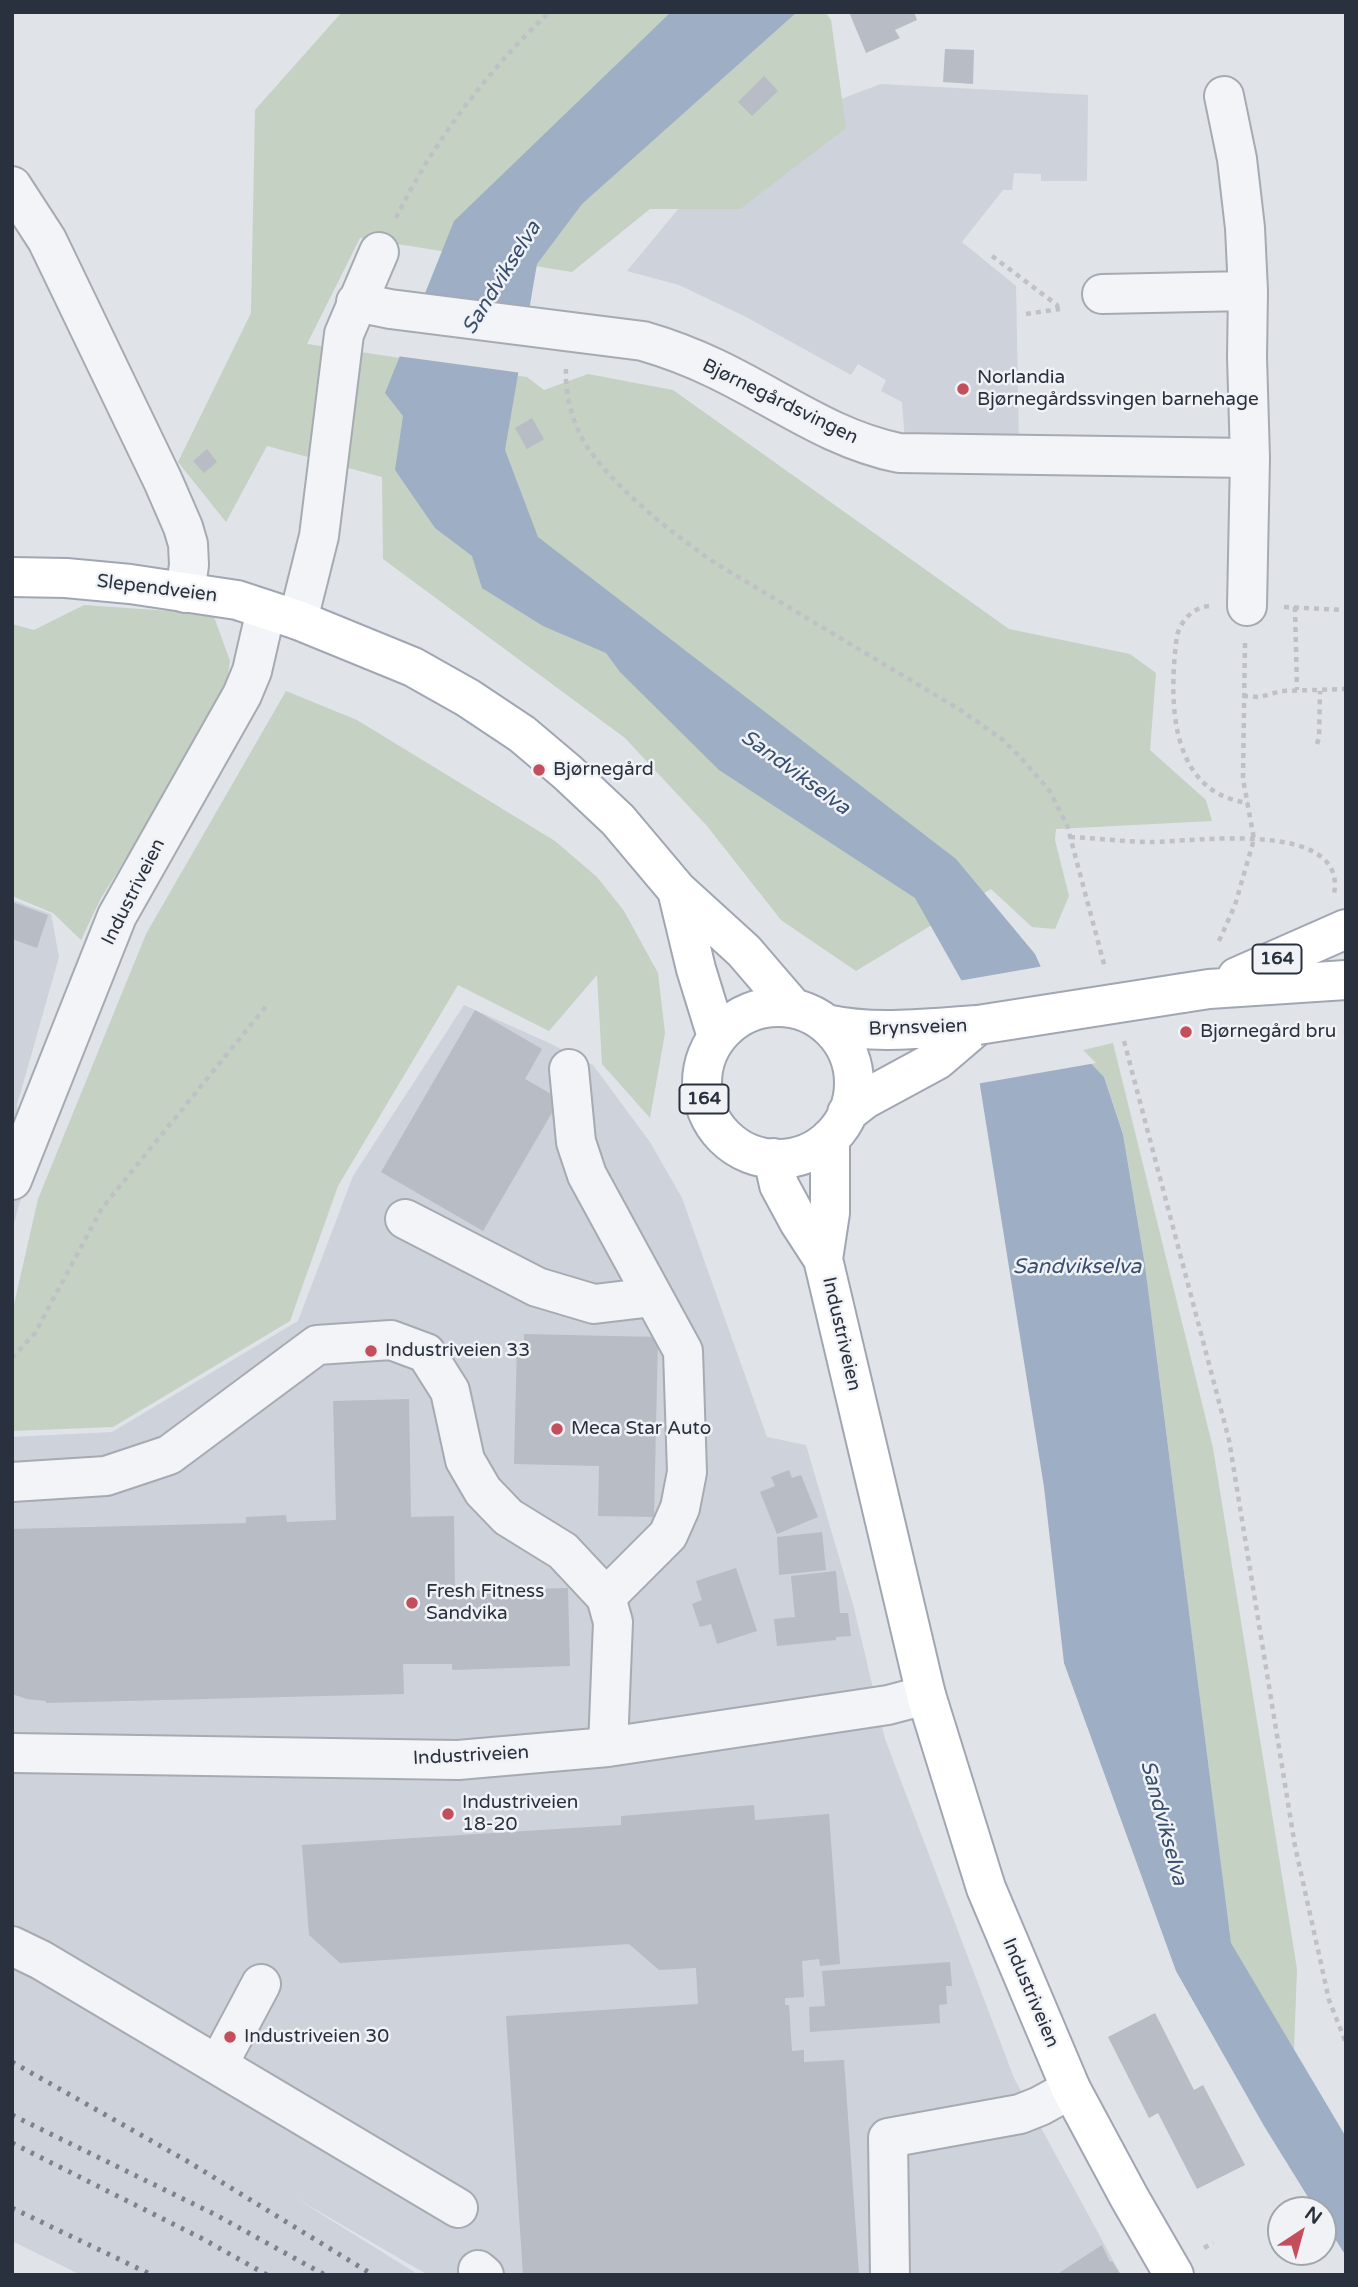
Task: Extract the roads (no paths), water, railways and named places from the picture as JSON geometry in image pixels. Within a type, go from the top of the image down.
[{"type":"main road","name":"Slependveien","points":[[12,577],[66,578],[237,600],[282,615]]},
{"type":"main road","points":[[282,615],[413,667],[468,698],[522,734],[567,772],[618,820],[677,890],[810,1016],[839,1038],[852,1067],[854,1083],[852,1099],[839,1125]]},
{"type":"main road","points":[[677,890],[696,969],[717,1037]]},
{"type":"main road","name":"164","points":[[1196,991],[1339,915]]},
{"type":"main road","name":"164","points":[[978,1025],[1196,991],[1346,980]]},
{"type":"main road","name":"164","points":[[810,1016],[771,1007],[750,1012],[731,1023],[717,1037],[707,1055],[702,1075],[703,1095],[709,1115],[720,1132],[735,1146],[753,1155],[774,1158],[804,1154],[818,1147],[839,1125]]},
{"type":"main road","name":"Brynsveien","points":[[810,1016],[851,1030],[978,1025]]},
{"type":"main road","name":"Brynsveien","points":[[839,1125],[864,1100],[937,1060],[978,1025]]},
{"type":"main road","name":"Industriveien","points":[[823,1259],[839,1125]]},
{"type":"main road","name":"Industriveien","points":[[774,1158],[779,1185],[823,1259],[926,1695],[986,1888],[1071,2089],[1174,2275]]},
{"type":"street","points":[[1224,96],[1237,159],[1245,228],[1248,291],[1250,458],[1247,606]]},
{"type":"street","points":[[12,186],[47,240],[178,515],[188,544],[185,593]]},
{"type":"street","points":[[282,615],[319,536],[344,334],[373,305],[379,252]]},
{"type":"street","points":[[1102,295],[1248,291]]},
{"type":"street","name":"Bjørnegårdsvingen","points":[[373,305],[643,341],[715,369],[843,437],[899,453],[1250,458]]},
{"type":"street","name":"Industriveien","points":[[13,1172],[117,916],[242,695],[282,615]]},
{"type":"street","points":[[569,1069],[576,1142],[587,1175],[683,1351],[687,1472],[680,1508],[668,1535],[606,1597]]},
{"type":"street","points":[[405,1219],[537,1287],[594,1304],[653,1297]]},
{"type":"street","points":[[12,1482],[106,1476],[169,1455],[317,1345],[391,1340],[426,1353],[450,1391],[466,1460],[482,1491],[508,1517],[563,1551],[606,1597],[613,1622],[608,1747]]},
{"type":"street","name":"Industriveien","points":[[12,1753],[458,1760],[608,1747],[888,1705],[926,1695]]},
{"type":"street","points":[[12,1946],[41,1960],[458,2208]]},
{"type":"street","points":[[218,2065],[261,1984]]},
{"type":"street","points":[[890,2275],[888,2138],[1020,2114],[1071,2089]]},
{"type":"water","name":"Sandvikselva","points":[[671,12],[797,12],[582,204],[537,264],[505,450],[538,537],[956,859],[1035,954],[1079,1051],[1104,1077],[1123,1134],[1145,1265],[1231,1943],[1346,2137],[1346,2256],[1337,2242],[1337,2196],[1307,2196],[1264,2126],[1176,1971],[1064,1663],[1044,1487],[964,985],[915,898],[719,770],[620,672],[606,653],[543,626],[482,588],[472,556],[435,528],[395,470],[403,416],[385,393],[454,221]]},
{"type":"railway","points":[[12,2062],[187,2161],[373,2275]]},
{"type":"railway","points":[[12,2115],[216,2215],[325,2275]]},
{"type":"railway","points":[[12,2143],[203,2239],[267,2275]]},
{"type":"railway","points":[[12,2208],[152,2275]]},
{"type":"place","name":"Norlandia Bjørnegårdssvingen barnehage","points":[[963,389]]},
{"type":"place","name":"Bjørnegård","points":[[539,770]]},
{"type":"place","name":"Bjørnegård bru","points":[[1186,1032]]},
{"type":"place","name":"Industriveien 33","points":[[371,1351]]},
{"type":"place","name":"Meca Star Auto","points":[[557,1429]]},
{"type":"place","name":"Fresh Fitness Sandvika","points":[[412,1603]]},
{"type":"place","name":"Industriveien 18-20","points":[[448,1814]]},
{"type":"place","name":"Industriveien 30","points":[[230,2037]]}]
